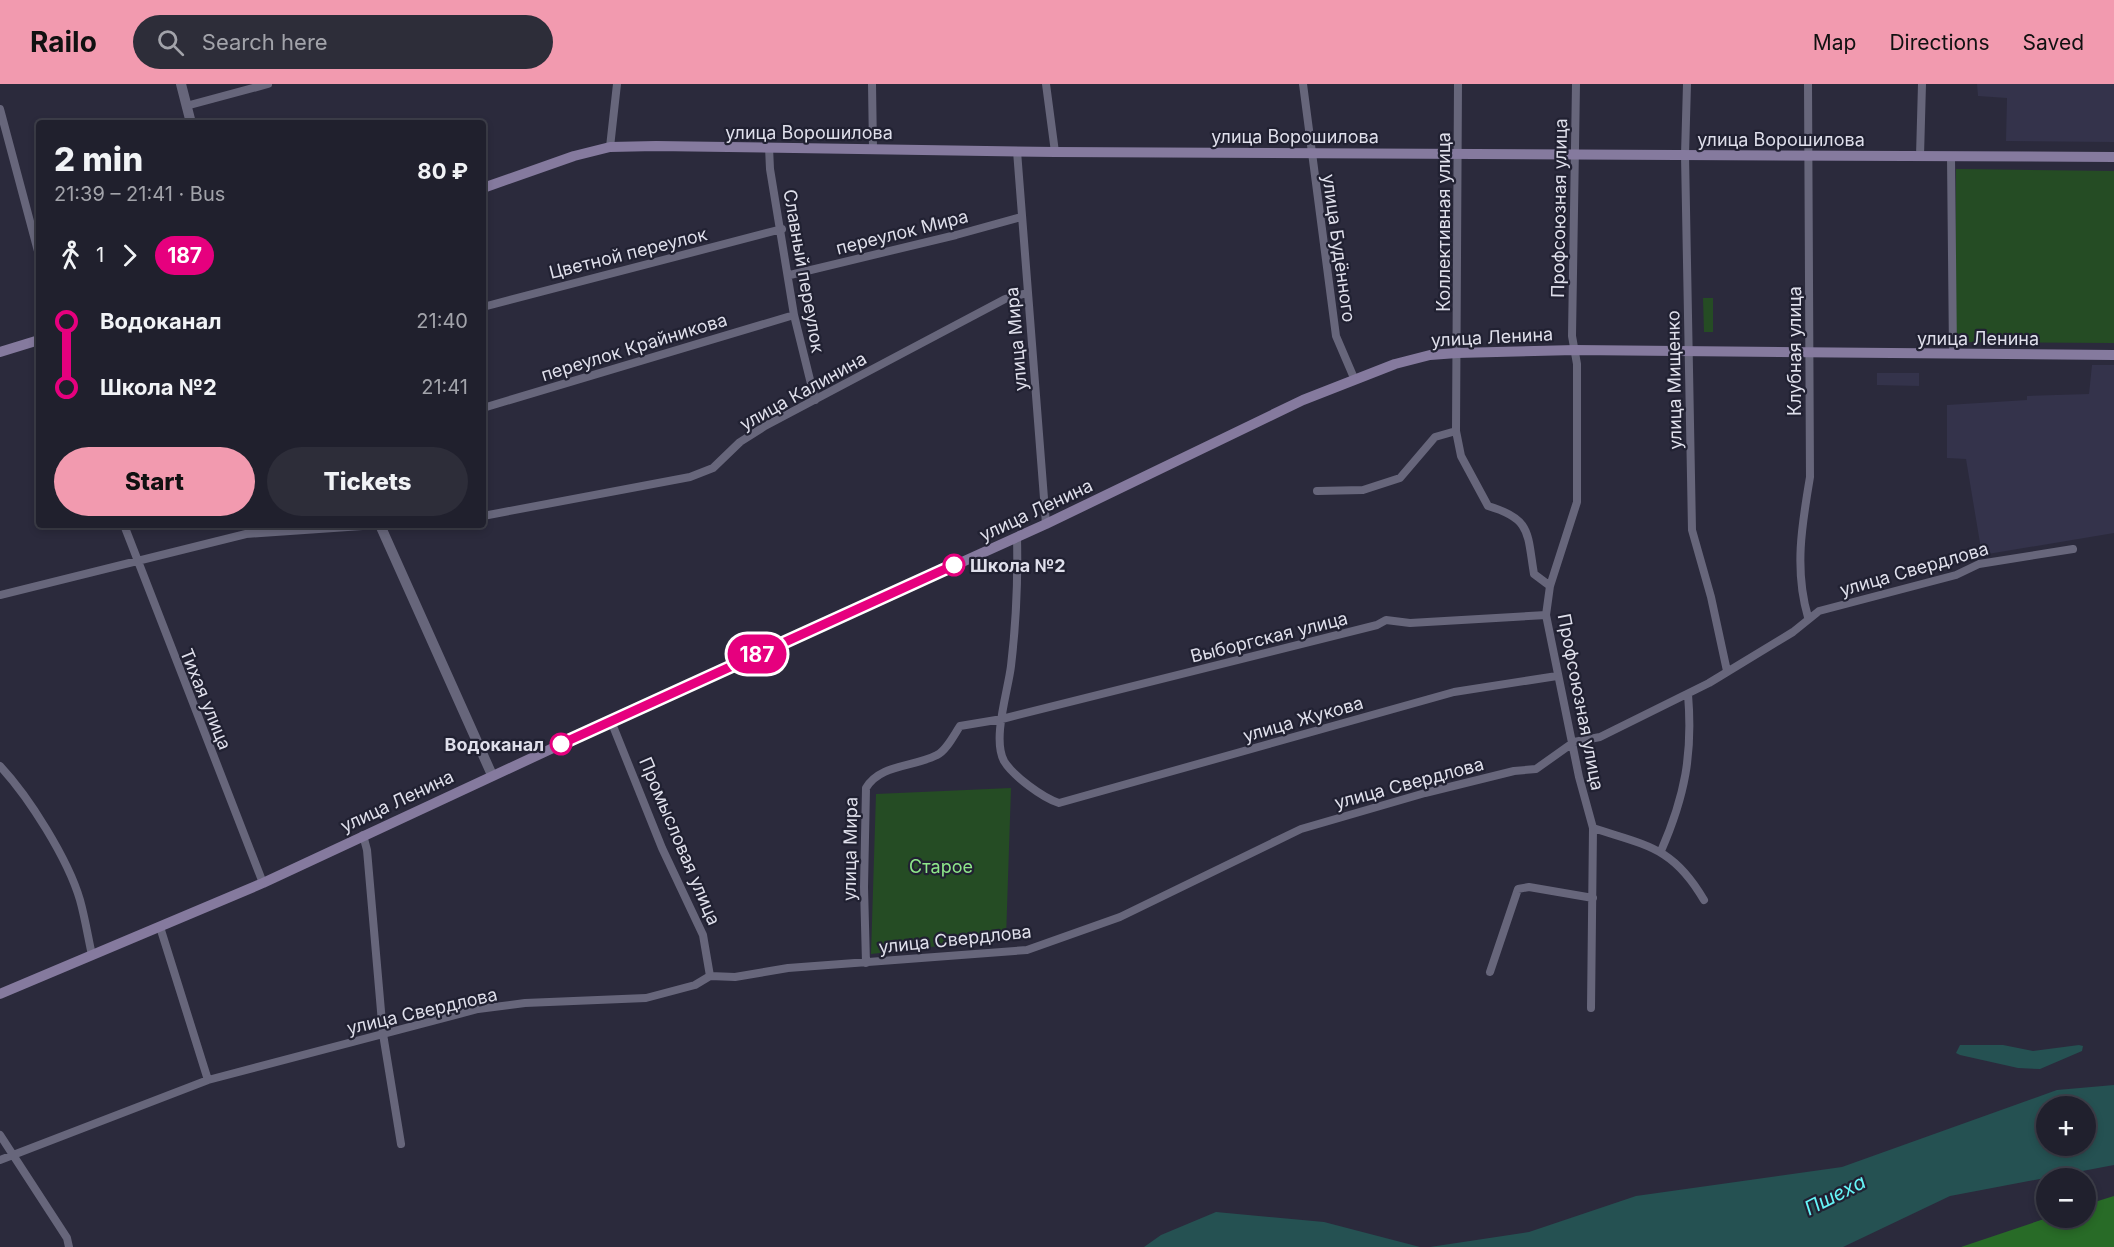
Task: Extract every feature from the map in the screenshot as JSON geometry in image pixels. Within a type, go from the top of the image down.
[{"type":"main road","name":"улица Ворошилова","points":[[486,187],[574,156],[610,147],[873,148],[1055,152],[2114,157]]},
{"type":"main road","points":[[0,352],[36,341]]},
{"type":"main road","name":"улица Ленина","points":[[0,994],[263,883],[492,775],[1046,524],[1354,378],[1430,355],[1575,350],[2114,355]]},
{"type":"street","points":[[181,84],[190,120]]},
{"type":"street","points":[[186,106],[268,84]]},
{"type":"street","points":[[610,147],[617,84]]},
{"type":"street","points":[[872,84],[873,148]]},
{"type":"street","points":[[1046,84],[1055,152]]},
{"type":"street","name":"улица Будённого","points":[[1303,84],[1336,336],[1354,378]]},
{"type":"street","name":"Коллективная улица","points":[[1458,84],[1456,432],[1461,456],[1488,506],[1519,519],[1527,532],[1534,574],[1550,586]]},
{"type":"street","name":"Профсоюзная улица","points":[[1576,84],[1572,336],[1575,350],[1577,502],[1550,586],[1546,615],[1557,676],[1574,742],[1579,777],[1593,828],[1591,1008]]},
{"type":"street","name":"улица Мищенко","points":[[1687,84],[1685,154],[1692,530],[1711,597],[1727,671]]},
{"type":"street","name":"Клубная улица","points":[[1808,84],[1810,477],[1802,524],[1800,565],[1802,597],[1809,617]]},
{"type":"street","points":[[1920,156],[1922,84]]},
{"type":"street","points":[[0,109],[36,244]]},
{"type":"street","name":"Славный переулок","points":[[770,147],[770,169],[782,229],[794,315],[814,400]]},
{"type":"street","name":"улица Мира","points":[[1017,151],[1046,524]]},
{"type":"street","points":[[1952,157],[1953,354]]},
{"type":"street","name":"переулок Мира","points":[[789,275],[956,236],[1021,217]]},
{"type":"street","name":"Цветной переулок","points":[[486,306],[782,229]]},
{"type":"street","name":"улица Калинина","points":[[486,515],[690,477],[713,468],[740,442],[814,400],[1005,299],[1027,293]]},
{"type":"street","name":"переулок Крайникова","points":[[486,407],[794,315]]},
{"type":"street","points":[[1317,491],[1363,490],[1400,478],[1435,437],[1456,432]]},
{"type":"street","name":"Тихая улица","points":[[125,528],[136,562],[263,883]]},
{"type":"street","points":[[0,595],[136,562],[245,529],[278,528]]},
{"type":"street","points":[[380,528],[492,775]]},
{"type":"street","points":[[1002,719],[1011,666],[1017,537]]},
{"type":"street","name":"улица Свердлова","points":[[0,1160],[12,1153],[208,1080],[478,1009],[525,1003],[646,998],[695,985],[710,976],[735,977],[788,968],[1027,950],[1120,917],[1301,829],[1425,793],[1514,771],[1536,770],[1574,742],[1600,737],[1738,667],[1793,632],[1819,611],[1894,589],[1956,575],[1979,564],[2073,549]]},
{"type":"street","name":"Выборгская улица","points":[[1002,719],[1377,625],[1386,620],[1410,623],[1546,615]]},
{"type":"street","name":"улица Жукова","points":[[1002,719],[1000,749],[1005,762],[1047,799],[1059,803],[1454,692],[1557,676]]},
{"type":"street","points":[[1660,850],[1671,827],[1686,779],[1690,723],[1688,694]]},
{"type":"street","name":"улица Мира","points":[[866,963],[864,887],[866,788],[871,780],[891,769],[939,754],[960,726],[1002,719]]},
{"type":"street","name":"Промысловая улица","points":[[611,721],[662,848],[703,935],[710,976]]},
{"type":"street","points":[[0,766],[22,789],[65,862],[79,899],[92,955]]},
{"type":"street","points":[[1593,828],[1660,850],[1693,880],[1704,900]]},
{"type":"street","points":[[363,835],[367,850],[383,1034],[401,1144]]},
{"type":"street","points":[[1490,972],[1518,889],[1529,887],[1593,898]]},
{"type":"street","points":[[160,927],[208,1080]]},
{"type":"street","points":[[0,1135],[67,1238],[69,1247]]},
{"type":"shaded area","points":[[1977,84],[2114,84],[2114,142],[2006,141],[2007,98],[1978,96]]},
{"type":"shaded area","points":[[2092,365],[2114,365],[2114,533],[1982,555],[1966,459],[1947,458],[1947,405],[2027,400],[2027,396],[2089,394]]},
{"type":"shaded area","points":[[1877,373],[1919,373],[1919,386],[1877,385]]},
{"type":"green space","points":[[1956,169],[2114,171],[2114,343],[1955,342]]},
{"type":"green space","points":[[1703,298],[1713,298],[1713,332],[1704,332]]},
{"type":"green space","name":"Старое","points":[[1011,788],[1006,938],[871,954],[876,794]]},
{"type":"green space","points":[[2114,1196],[2114,1247],[1961,1247],[2036,1222],[2036,1228],[2096,1228],[2096,1202]]},
{"type":"water","points":[[1960,1045],[2003,1045],[2033,1051],[2083,1046],[2082,1051],[2040,1069],[2018,1068],[1960,1055],[1956,1053]]},
{"type":"water","name":"Пшеха","points":[[2114,1085],[2114,1165],[2096,1168],[2036,1168],[2036,1180],[1950,1196],[1843,1247],[1430,1247],[1529,1232],[1636,1196],[1842,1167],[2036,1098],[2036,1156],[2096,1156],[2096,1096],[2040,1096],[2057,1090]]},
{"type":"water","points":[[1216,1212],[1324,1222],[1420,1247],[1144,1247],[1161,1235]]},
{"type":"bus line","name":"187","points":[[561,744],[954,565]]},
{"type":"place","name":"Школа №2","points":[[954,565]]},
{"type":"place","name":"Водоканал","points":[[561,744]]}]
